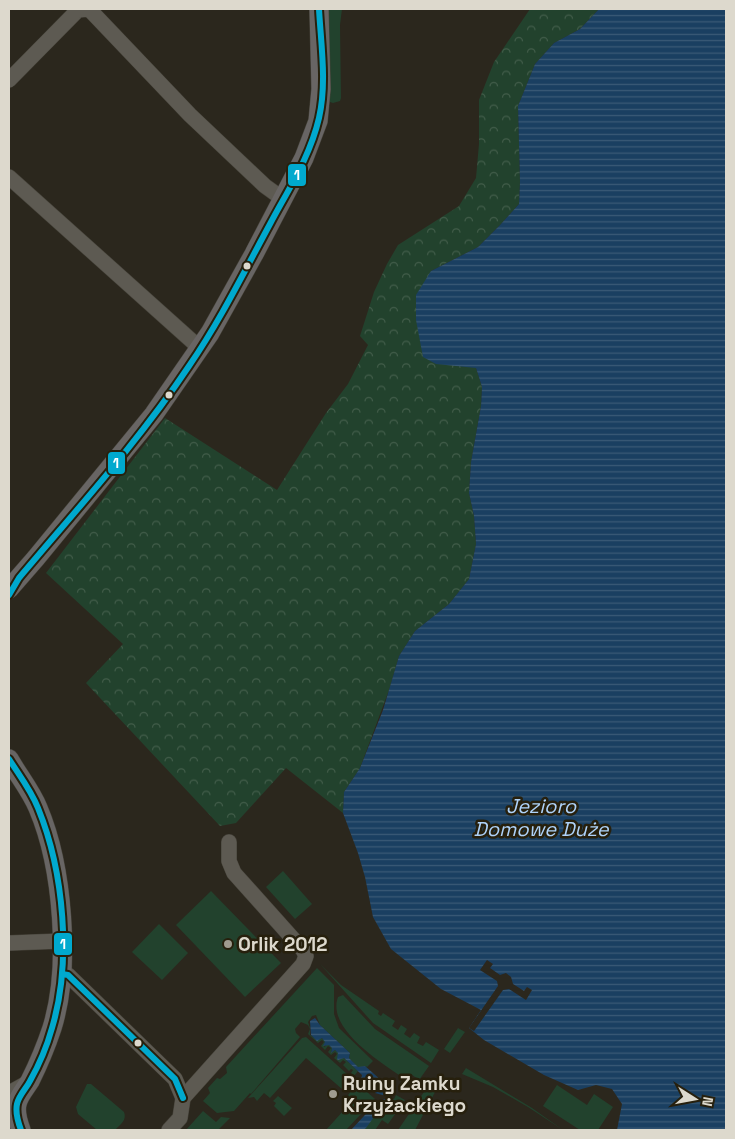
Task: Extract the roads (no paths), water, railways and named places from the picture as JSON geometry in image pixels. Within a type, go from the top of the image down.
[{"type":"main road","points":[[9,595],[12,579],[148,421],[201,347],[284,199],[304,158],[319,117],[321,89],[318,9]]},
{"type":"main road","points":[[9,759],[38,807],[49,841],[59,896],[62,941],[62,974],[52,1027],[29,1082],[13,1109],[21,1130]]},
{"type":"main road","points":[[9,765],[21,779]]},
{"type":"main road","points":[[29,1082],[26,1114],[30,1130]]},
{"type":"street","points":[[9,80],[78,10],[89,9],[189,114],[264,186],[284,199]]},
{"type":"street","points":[[9,177],[188,338],[201,347]]},
{"type":"street","points":[[183,1098],[297,971],[305,959],[303,950],[234,873],[229,861],[229,842]]},
{"type":"street","points":[[9,943],[62,941]]},
{"type":"street","points":[[62,974],[68,975],[175,1079],[183,1098],[180,1118],[169,1130]]},
{"type":"street","points":[[9,1093],[29,1082]]},
{"type":"water","name":"Jezioro Domowe Duże","points":[[599,9],[726,9],[726,1130],[617,1130],[622,1104],[612,1089],[596,1085],[578,1090],[544,1075],[484,1040],[469,1028],[481,1010],[441,989],[391,949],[373,917],[365,877],[343,813],[344,792],[360,768],[383,710],[399,656],[415,631],[449,604],[469,579],[476,544],[474,516],[469,493],[471,462],[481,406],[482,387],[476,368],[436,364],[423,357],[416,320],[416,295],[431,271],[478,247],[519,204],[518,106],[535,64],[554,43],[580,29]]},
{"type":"water","points":[[315,1018],[350,1053],[349,1058],[358,1067],[365,1066],[382,1081],[386,1096],[375,1093],[377,1089],[374,1086],[370,1088],[367,1086],[370,1082],[367,1079],[361,1080],[362,1075],[344,1058],[338,1060],[338,1053],[335,1050],[331,1053],[332,1048],[329,1045],[323,1046],[325,1042],[322,1038],[317,1041],[311,1035],[310,1021]]},
{"type":"water","points":[[387,1099],[366,1128],[363,1130],[351,1130],[377,1102],[380,1103]]},
{"type":"place","name":"Orlik 2012","points":[[228,944]]},
{"type":"place","name":"Ruiny Zamku Krzyżackiego","points":[[333,1094]]}]
